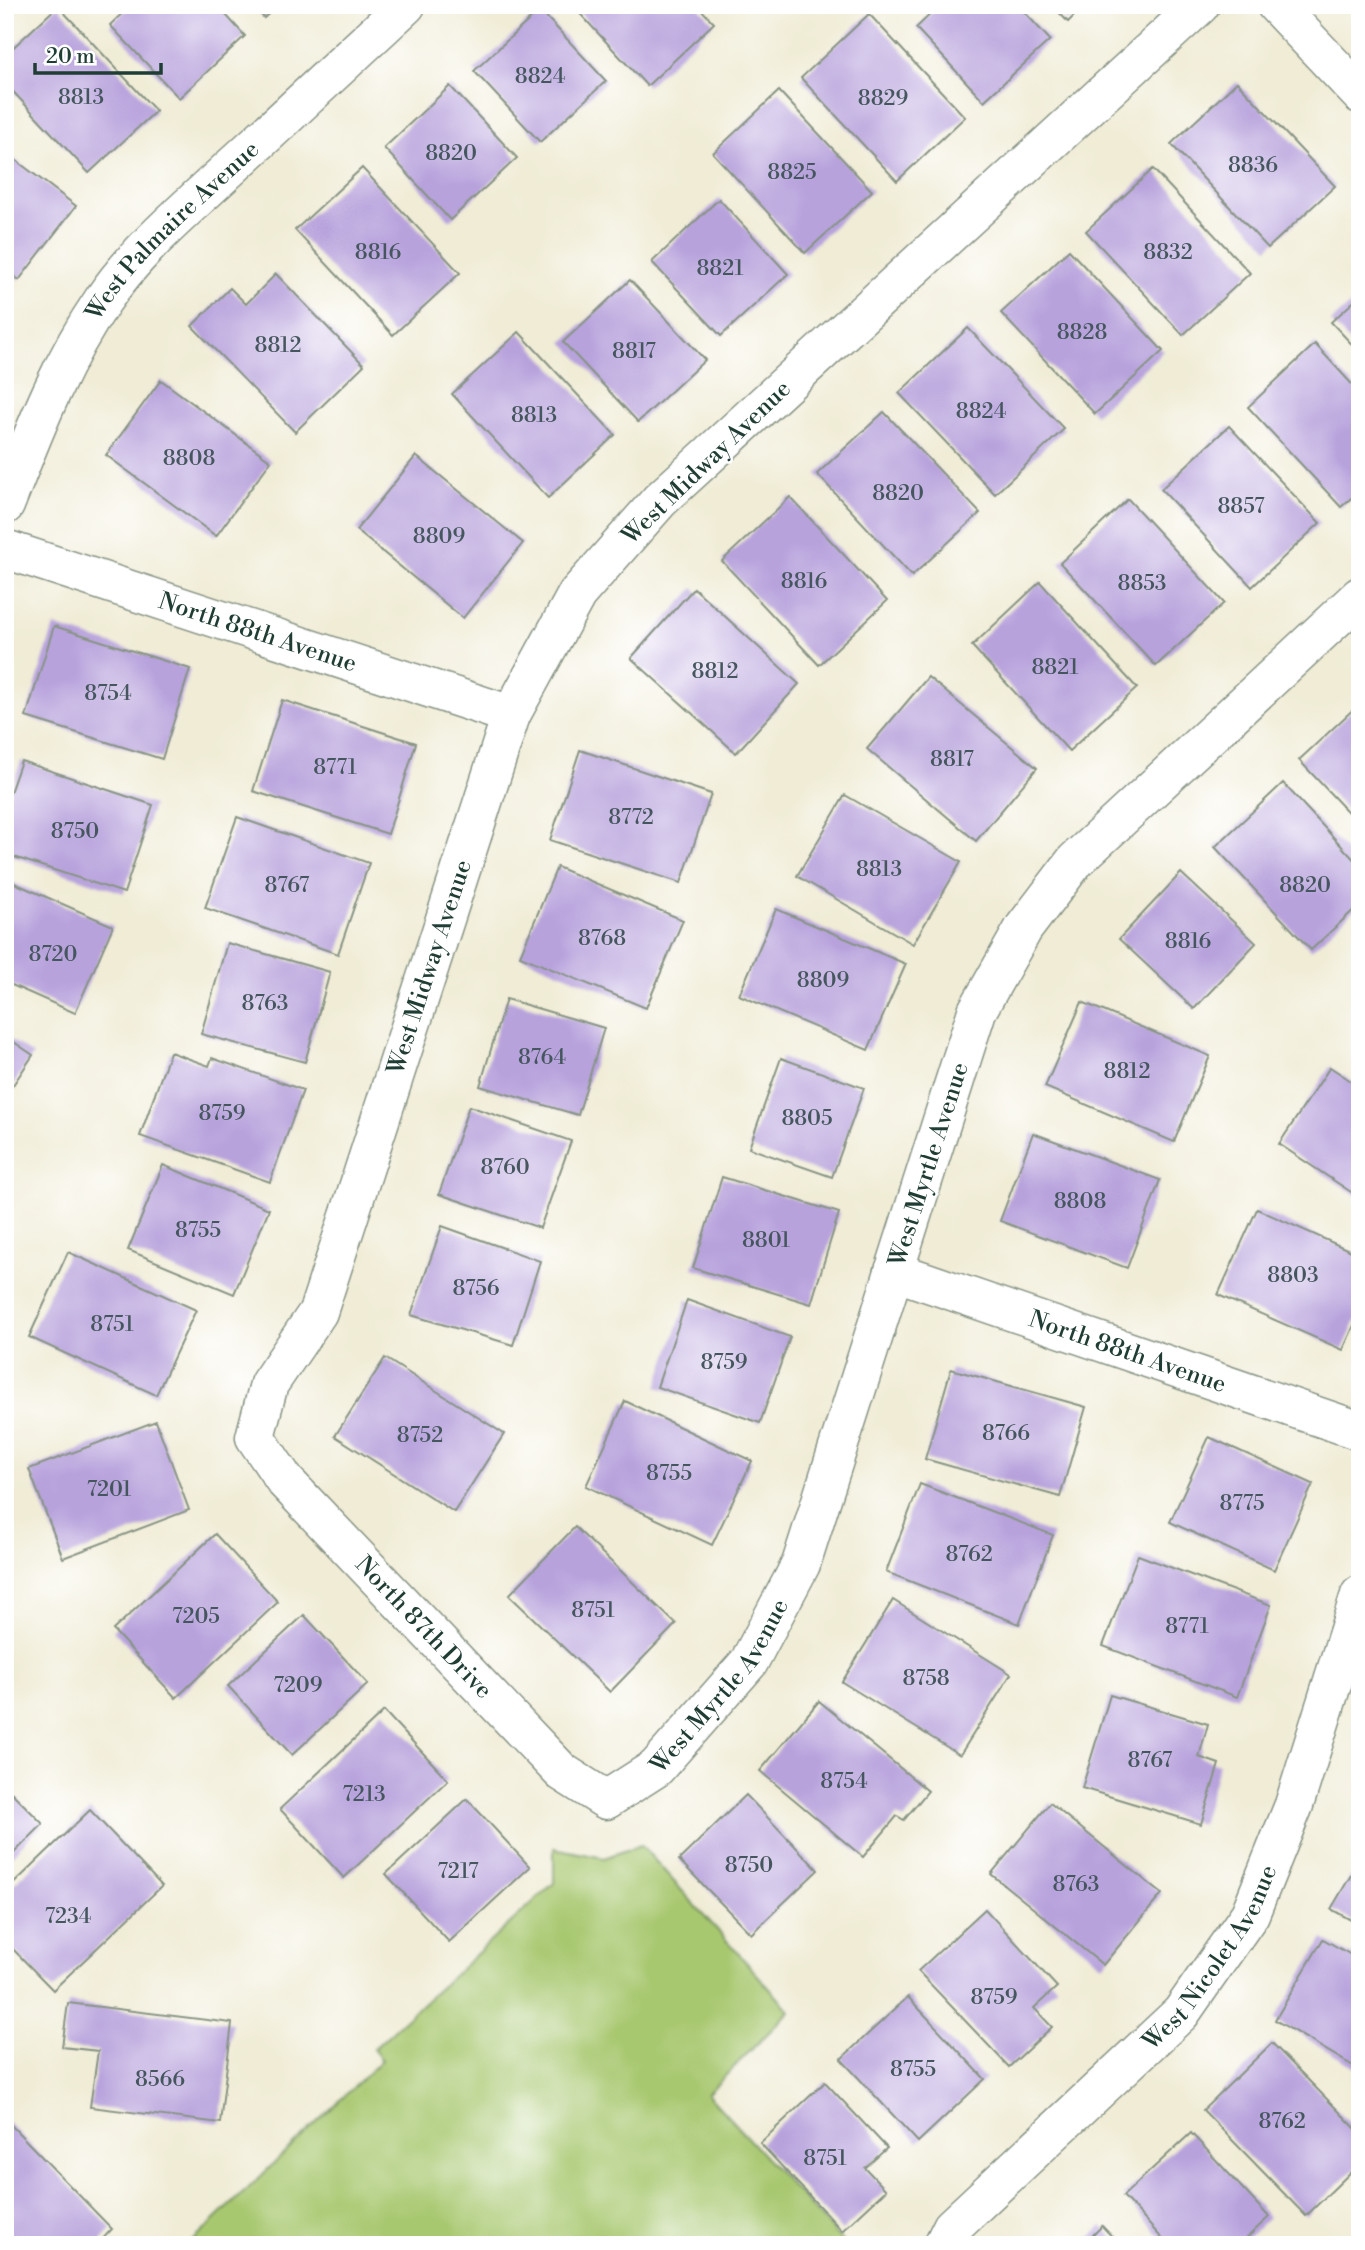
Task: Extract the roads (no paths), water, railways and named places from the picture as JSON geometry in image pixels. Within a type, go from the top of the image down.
[{"type":"street","name":"West Palmaire Avenue","points":[[5,505],[43,406],[70,352],[104,298],[144,250],[406,5]]},
{"type":"street","name":"West Midway Avenue","points":[[255,1437],[269,1384],[318,1312],[510,715],[577,594],[660,500],[1200,5]]},
{"type":"street","points":[[1276,5],[1360,94]]},
{"type":"street","name":"North 88th Avenue","points":[[5,549],[510,715]]},
{"type":"street","name":"West Myrtle Avenue","points":[[606,1800],[656,1768],[749,1662],[801,1564],[977,1010],[1024,928],[1075,861],[1360,596]]},
{"type":"street","name":"North 88th Avenue","points":[[894,1271],[1360,1431]]},
{"type":"street","name":"North 87th Drive","points":[[255,1437],[285,1481],[562,1772],[606,1800]]},
{"type":"street","name":"West Nicolet Avenue","points":[[943,2245],[952,2227],[1181,2013],[1250,1914],[1294,1805],[1360,1595]]}]
